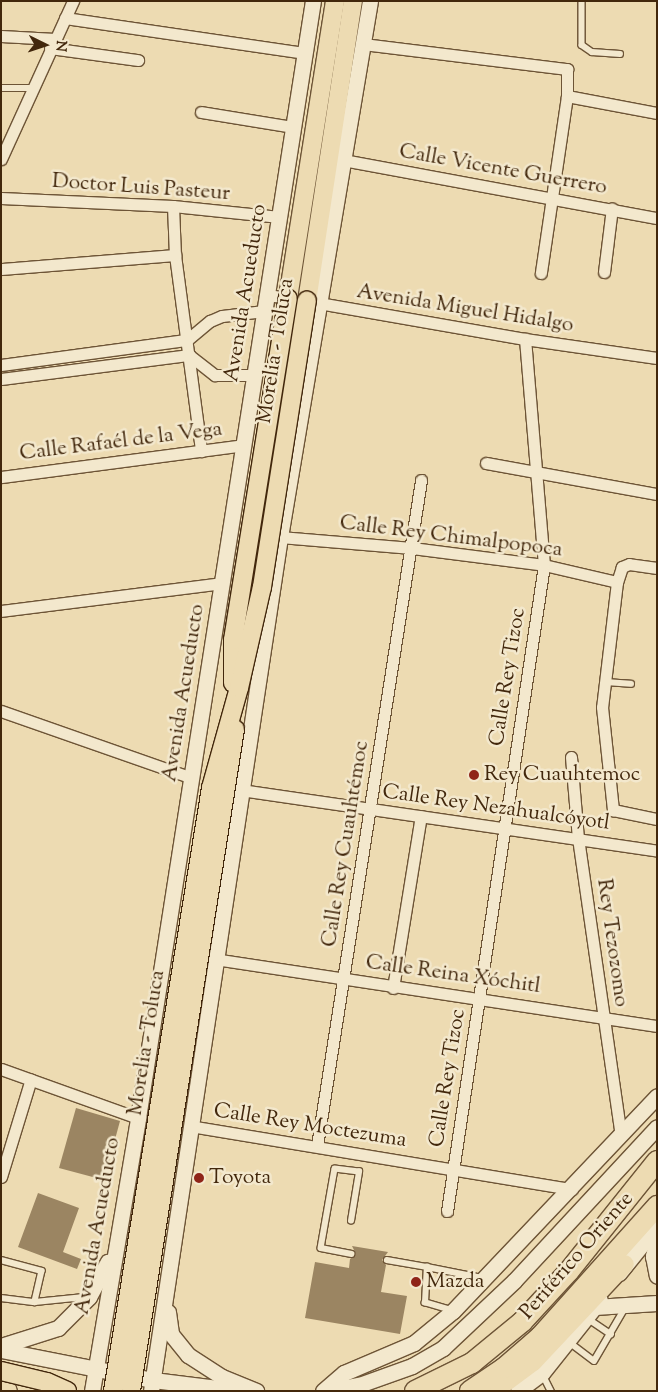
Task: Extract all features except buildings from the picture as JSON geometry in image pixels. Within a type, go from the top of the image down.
[{"type":"highway","name":"Periférico Oriente","points":[[415,1391],[472,1363],[522,1322],[569,1271],[657,1161]]},
{"type":"highway","name":"Periférico Oriente","points":[[470,1391],[504,1368],[540,1336],[657,1206]]},
{"type":"highway","points":[[1,1389],[7,1391]]},
{"type":"main road","name":"Morelia - Toluca","points":[[131,1391],[152,1271],[229,778],[235,732],[233,640],[334,1]]},
{"type":"main road","name":"Morelia - Toluca","points":[[113,1391],[211,788],[240,688],[262,587],[313,302],[354,1]]},
{"type":"main road","points":[[494,1391],[533,1362],[625,1264]]},
{"type":"main road","points":[[149,1387],[142,1362],[152,1271]]},
{"type":"main road","points":[[1,1371],[47,1382],[68,1391]]},
{"type":"street","points":[[1,159],[31,88],[73,1]]},
{"type":"street","name":"Avenida Acueducto","points":[[92,1391],[138,1118],[245,445],[264,311],[313,1]]},
{"type":"street","points":[[149,1387],[157,1353],[214,959],[280,537],[313,302],[343,160],[370,1]]},
{"type":"street","points":[[65,18],[305,53]]},
{"type":"street","points":[[1,36],[53,43],[138,60]]},
{"type":"street","points":[[363,44],[568,69],[567,96],[541,273]]},
{"type":"street","points":[[567,96],[657,113]]},
{"type":"street","points":[[201,112],[293,127]]},
{"type":"street","name":"Calle Vicente Guerrero","points":[[343,160],[552,196],[657,218]]},
{"type":"street","name":"Doctor Luis Pasteur","points":[[1,198],[173,206],[279,217]]},
{"type":"street","points":[[173,206],[175,255],[201,451]]},
{"type":"street","points":[[604,272],[612,208]]},
{"type":"street","points":[[1,269],[175,255]]},
{"type":"street","name":"Avenida Miguel Hidalgo","points":[[267,295],[525,339],[657,358]]},
{"type":"street","points":[[1,365],[187,340],[210,321],[222,316],[264,311]]},
{"type":"street","name":"Calle Rey Tizoc","points":[[447,1210],[544,565],[539,472],[525,339]]},
{"type":"street","points":[[1,379],[189,355],[215,375],[255,375]]},
{"type":"street","name":"Calle Rafaél de la Vega","points":[[1,477],[245,445]]},
{"type":"street","points":[[486,463],[657,494]]},
{"type":"street","name":"Calle Rey Cuauhtémoc","points":[[317,1146],[345,978],[421,480]]},
{"type":"street","name":"Calle Rey Chimalpopoca","points":[[280,537],[412,548],[544,565],[617,582]]},
{"type":"street","points":[[657,568],[629,564],[622,567],[617,582],[602,707],[613,810],[657,819]]},
{"type":"street","points":[[1,611],[223,583]]},
{"type":"street","points":[[1,711],[192,778]]},
{"type":"street","name":"Rey Tezozomo","points":[[570,757],[578,838],[621,1135]]},
{"type":"street","name":"Calle Rey Nezahualcóyotl","points":[[241,790],[657,851]]},
{"type":"street","points":[[393,988],[421,816]]},
{"type":"street","name":"Calle Reina Xóchitl","points":[[214,959],[345,978],[393,988],[479,996],[657,1026]]},
{"type":"street","points":[[1,1069],[138,1118]]},
{"type":"street","points":[[1,1177],[31,1079]]},
{"type":"street","points":[[322,1391],[344,1373],[414,1343],[454,1311],[572,1189],[657,1096]]},
{"type":"street","name":"Calle Rey Moctezuma","points":[[190,1126],[572,1189]]},
{"type":"street","points":[[327,1391],[360,1384],[412,1366],[443,1348],[514,1282],[657,1127]]},
{"type":"street","points":[[518,1391],[542,1373],[569,1342],[625,1264],[657,1226]]},
{"type":"street","points":[[657,1241],[653,1256],[657,1276]]},
{"type":"street","points":[[1,1346],[58,1328],[89,1297],[115,1252]]},
{"type":"street","points":[[170,1258],[167,1309],[171,1334],[188,1355],[203,1366],[256,1391]]},
{"type":"street","points":[[591,1312],[627,1303],[657,1303]]},
{"type":"street","points":[[100,1341],[111,1360],[124,1366],[138,1366],[157,1353]]},
{"type":"street","points":[[1,1350],[96,1369],[149,1387],[241,1391]]},
{"type":"street","points":[[23,1354],[38,1373],[37,1391]]},
{"type":"lane","points":[[582,1],[582,44],[592,52],[620,54]]},
{"type":"lane","points":[[1,88],[31,88]]},
{"type":"lane","points":[[605,682],[631,684]]},
{"type":"lane","points":[[351,1221],[359,1172],[334,1169],[321,1248],[351,1254]]},
{"type":"lane","points":[[1,1260],[42,1271],[35,1302]]},
{"type":"lane","points":[[387,1260],[485,1278]]},
{"type":"lane","points":[[427,1267],[425,1302],[454,1311]]},
{"type":"lane","points":[[1,1298],[35,1302],[89,1297]]},
{"type":"lane","points":[[569,1342],[594,1361],[612,1334],[627,1303]]},
{"type":"lane","points":[[591,1312],[612,1334]]},
{"type":"lane","points":[[542,1373],[551,1391]]},
{"type":"place","name":"Rey Cuauhtemoc","points":[[474,775]]},
{"type":"place","name":"Toyota","points":[[199,1178]]},
{"type":"place","name":"Mazda","points":[[416,1282]]}]
